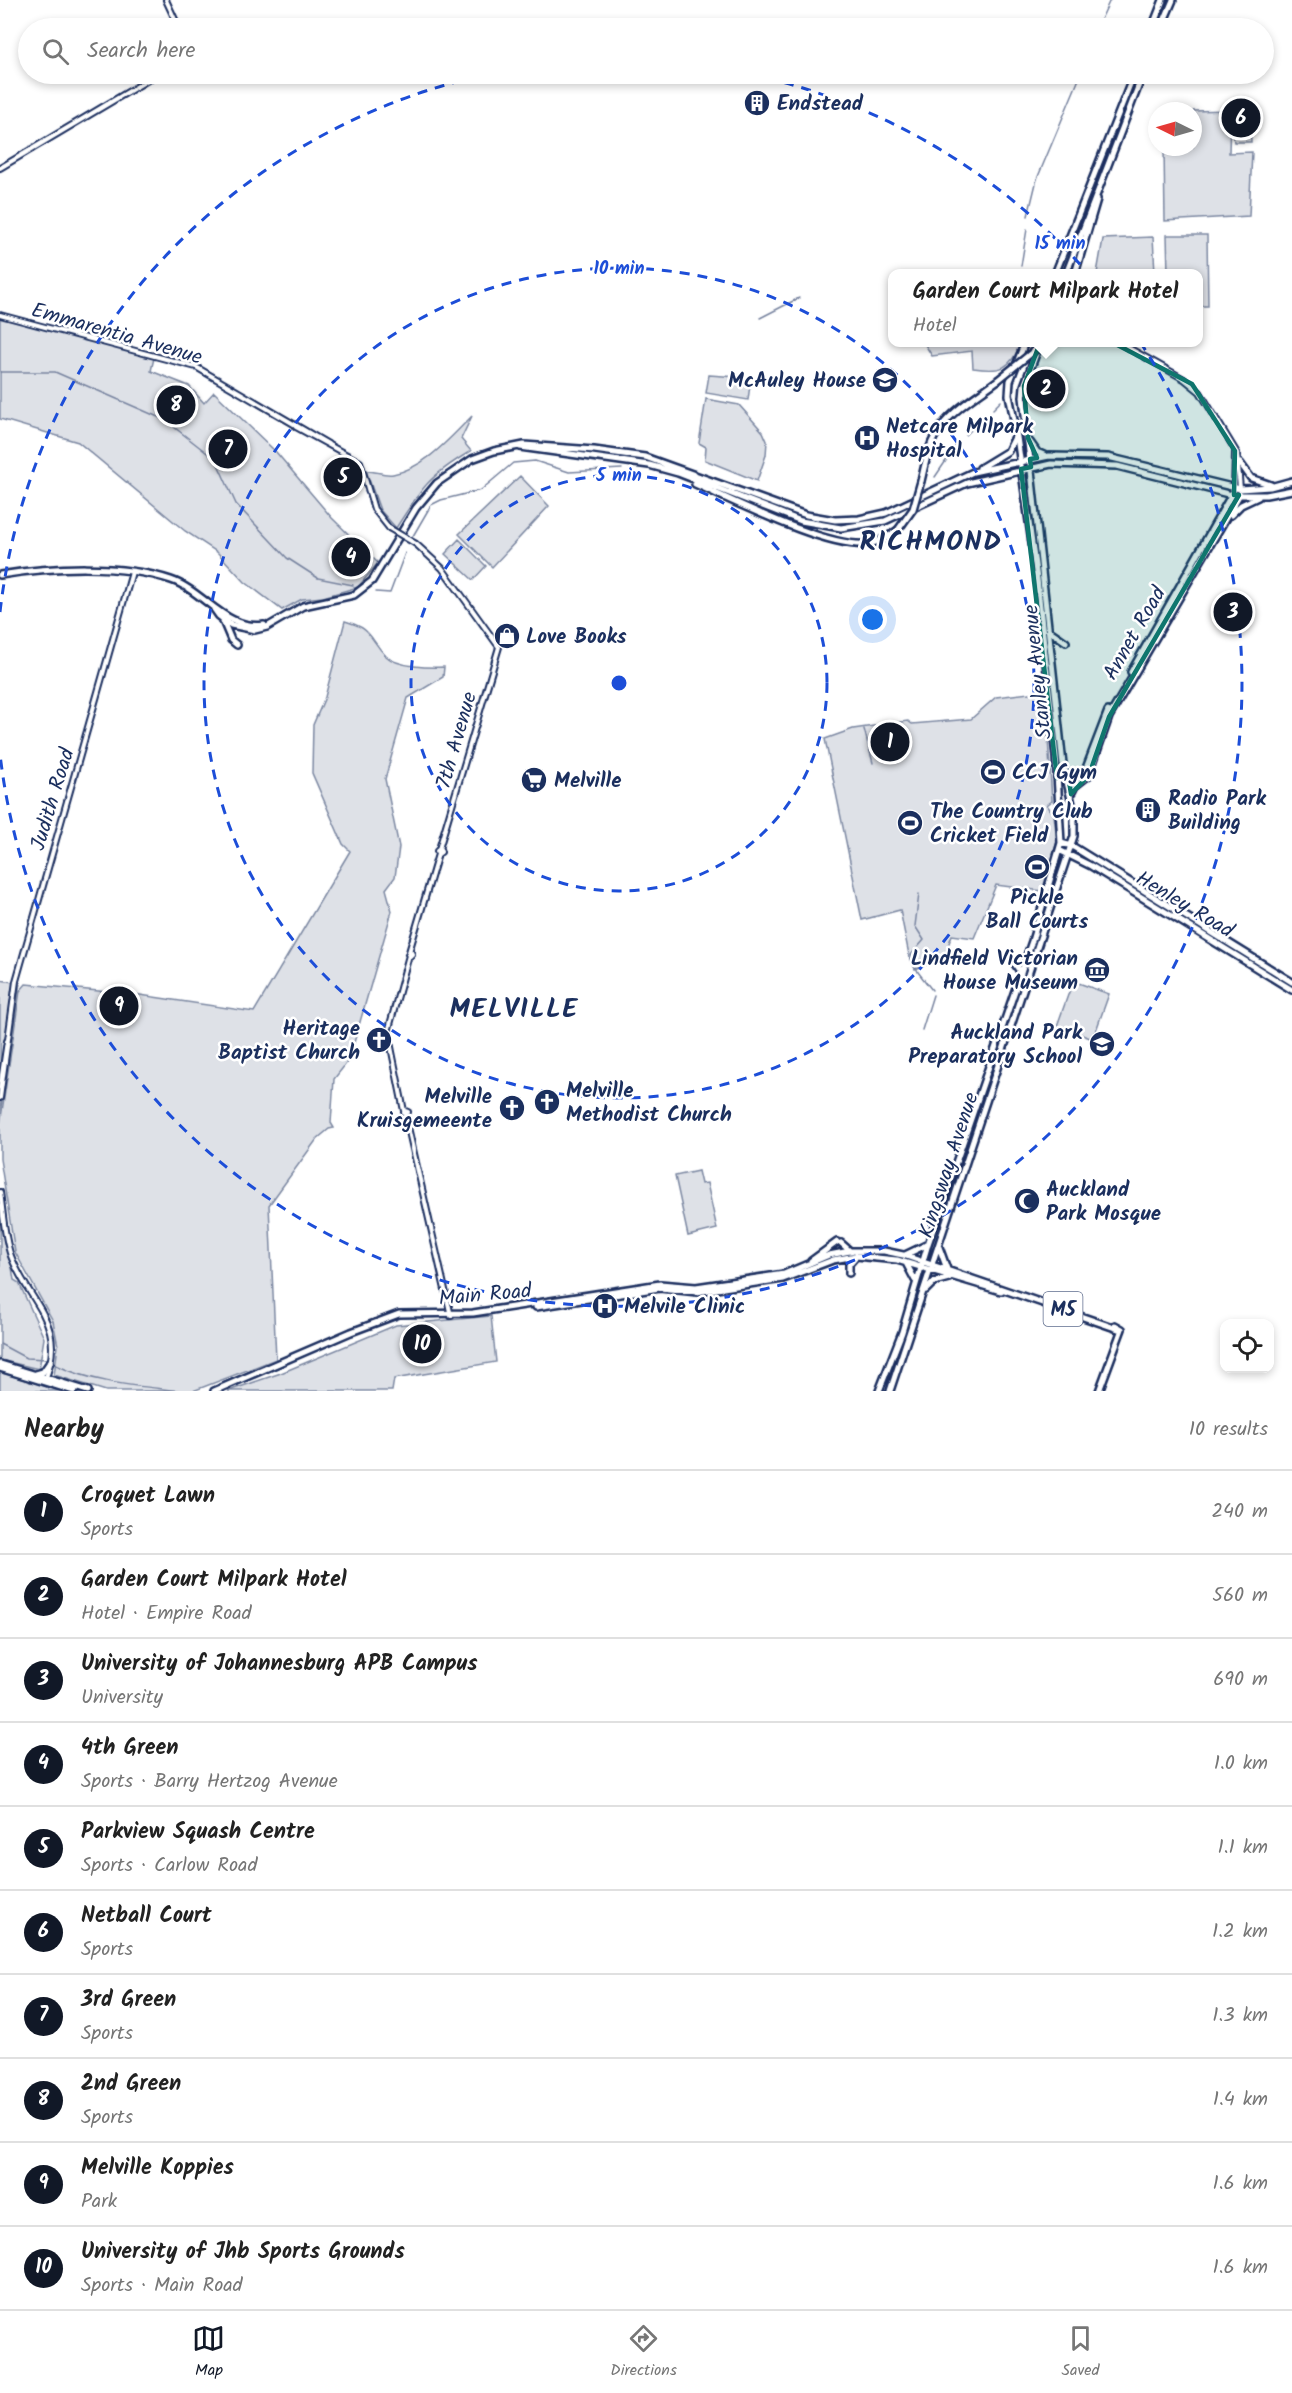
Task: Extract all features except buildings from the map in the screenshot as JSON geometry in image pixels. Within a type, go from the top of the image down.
[{"type":"main road","points":[[1156,18],[1162,0]]},
{"type":"main road","points":[[1165,18],[1173,0]]},
{"type":"main road","points":[[1056,269],[1130,84]]},
{"type":"main road","points":[[1068,269],[1139,84]]},
{"type":"main road","points":[[1076,269],[1095,206],[1097,191]]},
{"type":"main road","name":"Stanley Avenue","points":[[1023,347],[1009,386],[1037,579],[1057,778]]},
{"type":"main road","points":[[669,471],[787,524],[838,540],[869,544],[898,530],[913,509],[932,442],[947,420],[1036,347]]},
{"type":"main road","name":"Stanley Avenue","points":[[1040,347],[1023,388],[1063,764],[1067,776]]},
{"type":"main road","points":[[222,619],[231,625],[247,630],[264,628],[303,606],[341,600],[363,590],[379,571],[420,502],[437,483],[472,459],[519,446],[563,447],[645,457],[795,512],[835,520],[859,519],[886,513],[973,472],[1008,451],[1014,442],[1016,430]]},
{"type":"main road","points":[[1028,438],[1035,450],[1048,456]]},
{"type":"main road","points":[[519,446],[637,463],[669,471],[801,521],[841,528],[885,521],[967,483],[1031,467],[1072,463],[1117,466],[1237,492],[1266,495]]},
{"type":"main road","points":[[973,472],[1048,456],[1108,456],[1237,492],[1292,481]]},
{"type":"main road","points":[[1240,463],[1256,482],[1280,485]]},
{"type":"main road","points":[[1227,519],[1241,505],[1266,495],[1292,490]]},
{"type":"main road","name":"Annet Road","points":[[1071,794],[1076,786],[1089,775],[1109,717],[1227,519],[1237,492]]},
{"type":"main road","name":"Annet Road","points":[[1057,778],[1079,775],[1087,769],[1107,713],[1237,492]]},
{"type":"main road","points":[[0,575],[53,568],[132,572],[181,584],[198,594],[214,609],[222,619],[231,640],[237,645]]},
{"type":"main road","points":[[214,609],[242,624],[268,625]]},
{"type":"main road","points":[[1050,631],[1066,642]]},
{"type":"main road","name":"Kingsway Avenue","points":[[890,1391],[1070,853],[1075,823],[1067,776]]},
{"type":"main road","name":"Kingsway Avenue","points":[[879,1391],[902,1332],[921,1264],[1021,973],[1059,850],[1061,843],[1057,778]]},
{"type":"main road","name":"Henley Road","points":[[1061,843],[1072,846],[1292,982]]},
{"type":"main road","name":"Henley Road","points":[[1059,850],[1070,853],[1292,990]]},
{"type":"main road","points":[[1013,961],[1021,973]]},
{"type":"main road","points":[[810,1263],[839,1242],[850,1251]]},
{"type":"main road","points":[[903,1255],[920,1250],[928,1244]]},
{"type":"main road","points":[[939,1246],[947,1270]]},
{"type":"main road","name":"M5","points":[[697,1290],[778,1275],[829,1255],[850,1251],[878,1251],[903,1255],[921,1264]]},
{"type":"main road","points":[[849,1273],[849,1264],[856,1256]]},
{"type":"main road","name":"M5","points":[[697,1290],[783,1279],[833,1260],[856,1256],[878,1257],[947,1270],[1120,1329],[1099,1391]]},
{"type":"main road","points":[[905,1262],[914,1273],[915,1285]]},
{"type":"main road","name":"M5","points":[[931,1267],[950,1277],[1020,1295]]},
{"type":"main road","points":[[923,1293],[934,1282],[950,1277]]},
{"type":"main road","name":"Main Road","points":[[282,1364],[391,1319],[504,1311],[660,1288],[697,1290]]},
{"type":"main road","points":[[34,1374],[43,1372],[50,1364],[56,1381]]},
{"type":"main road","name":"M5","points":[[213,1391],[282,1364]]},
{"type":"main road","name":"M5","points":[[222,1391],[282,1364]]},
{"type":"main road","points":[[0,1366],[34,1374],[74,1391]]},
{"type":"main road","points":[[0,1366],[88,1391]]},
{"type":"street","points":[[166,0],[174,18]]},
{"type":"street","points":[[0,168],[141,84]]},
{"type":"street","name":"Emmarentia Avenue","points":[[0,315],[196,367],[360,462],[374,509],[389,528],[416,544],[442,568],[499,647]]},
{"type":"street","points":[[1126,347],[1196,388],[1240,463],[1237,492]]},
{"type":"street","points":[[1235,453],[1237,492]]},
{"type":"street","name":"Judith Road","points":[[0,1098],[18,973],[132,572]]},
{"type":"street","name":"7th Avenue","points":[[451,1315],[388,1032],[499,647]]},
{"type":"street","name":"Judith Road","points":[[0,1088],[9,1036]]},
{"type":"street","points":[[0,1192],[11,1255],[51,1332],[53,1345],[45,1379]]},
{"type":"highlighted area","points":[[1062,316],[1192,384],[1235,451],[1234,495],[1239,495],[1109,717],[1089,775],[1071,794],[1068,775],[1057,778],[1021,469],[1031,467],[1030,459],[1037,458],[1028,438],[1024,386],[1038,348]]},
{"type":"shaded area","points":[[1230,110],[1230,113],[1250,113],[1251,142],[1234,142],[1230,117],[1229,153],[1252,152],[1249,216],[1165,221],[1164,156],[1202,156],[1202,111]]},
{"type":"shaded area","points":[[1167,235],[1207,235],[1208,306],[1203,306],[1203,269],[1168,269]]},
{"type":"shaded area","points":[[1153,237],[1155,269],[1098,269],[1103,239]]},
{"type":"shaded area","points":[[0,315],[154,358],[151,371],[189,386],[204,403],[214,392],[276,452],[332,518],[378,563],[358,587],[323,597],[302,599],[282,610],[245,582],[217,552],[185,531],[78,442],[0,419]]},
{"type":"shaded area","points":[[926,347],[1019,347],[1008,364],[991,370],[973,368],[972,351],[932,356]]},
{"type":"shaded area","points":[[709,375],[751,378],[748,400],[706,393]]},
{"type":"shaded area","points":[[706,399],[739,405],[763,432],[767,441],[766,455],[757,481],[705,460],[706,447],[699,443]]},
{"type":"shaded area","points":[[472,416],[461,439],[471,451],[445,468],[428,484],[396,528],[380,510],[366,471],[390,474],[416,466],[436,451]]},
{"type":"shaded area","points":[[520,476],[549,506],[492,567],[459,534]]},
{"type":"shaded area","points":[[459,539],[486,566],[473,580],[445,554]]},
{"type":"shaded area","points":[[345,621],[366,631],[391,660],[414,666],[444,667],[443,677],[408,698],[385,779],[399,847],[395,877],[386,889],[392,911],[349,1060],[334,1079],[331,1123],[334,1128],[329,1129],[317,1139],[269,1205],[276,1359],[193,1391],[106,1391],[54,1375],[58,1346],[53,1321],[15,1252],[0,1159],[0,1125],[20,991],[26,984],[140,995],[254,1012],[350,851],[343,844],[312,773],[313,725],[325,697]]},
{"type":"shaded area","points":[[1045,691],[1052,801],[1047,805],[1054,815],[1057,841],[1043,891],[996,885],[974,938],[952,935],[942,962],[936,961],[915,969],[909,955],[900,910],[862,920],[825,739],[853,729],[908,721],[912,724],[971,719],[996,697]]},
{"type":"shaded area","points":[[0,980],[20,983],[0,1114]]},
{"type":"shaded area","points":[[1073,981],[1109,994],[1093,1039],[1057,1026]]},
{"type":"shaded area","points":[[698,1171],[701,1184],[707,1183],[717,1229],[688,1236],[675,1176]]},
{"type":"shaded area","points":[[0,1192],[14,1280],[19,1283],[44,1338],[39,1369],[0,1360]]},
{"type":"shaded area","points":[[491,1316],[496,1362],[394,1379],[392,1391],[228,1391],[281,1373],[396,1325]]},
{"type":"shaded area","points":[[0,1372],[61,1391],[0,1391]]},
{"type":"waterway","points":[[1102,18],[1110,0]]},
{"type":"waterway","points":[[1028,216],[1037,179],[1077,84]]},
{"type":"waterway","points":[[1021,266],[1027,229]]},
{"type":"waterway","points":[[760,318],[799,298]]},
{"type":"waterway","points":[[0,372],[55,372],[165,420],[216,460],[236,504],[287,558],[318,578],[353,585]]},
{"type":"waterway","points":[[993,409],[1001,401]]},
{"type":"waterway","points":[[966,435],[975,426]]},
{"type":"waterway","points":[[935,477],[958,443]]},
{"type":"waterway","points":[[413,536],[431,505],[441,500],[481,490],[513,463],[535,461],[569,472],[622,469]]},
{"type":"waterway","points":[[376,592],[390,593],[405,553]]},
{"type":"waterway","points":[[864,729],[873,763]]},
{"type":"waterway","points":[[919,894],[915,926],[924,940],[911,955],[918,972],[932,990]]},
{"type":"waterway","points":[[922,1030],[933,995]]},
{"type":"waterway","points":[[0,1344],[26,1358],[47,1359]]},
{"type":"waterway","points":[[54,1364],[101,1380],[182,1391]]},
{"type":"place","name":"Endstead","points":[[757,103]]},
{"type":"place","name":"Netball Court","points":[[1241,118]]},
{"type":"place","name":"McAuley House","points":[[885,380]]},
{"type":"place","name":"Garden Court Milpark Hotel","points":[[1046,389]]},
{"type":"place","name":"2nd Green","points":[[176,405]]},
{"type":"place","name":"Netcare Milpark Hospital","points":[[867,438]]},
{"type":"place","name":"3rd Green","points":[[228,449]]},
{"type":"place","name":"Parkview Squash Centre","points":[[343,477]]},
{"type":"place","name":"4th Green","points":[[351,557]]},
{"type":"place","name":"University of Johannesburg APB Campus","points":[[1233,612]]},
{"type":"place","name":"Love Books","points":[[507,636]]},
{"type":"place","name":"Croquet Lawn","points":[[890,742]]},
{"type":"place","name":"CCJ Gym","points":[[993,772]]},
{"type":"place","name":"Melville","points":[[534,780]]},
{"type":"place","name":"Radio Park Building","points":[[1148,810]]},
{"type":"place","name":"The Country Club Cricket Field","points":[[910,823]]},
{"type":"place","name":"Pickle Ball Courts","points":[[1037,867]]},
{"type":"place","name":"Lindfield Victorian House Museum","points":[[1097,970]]},
{"type":"place","name":"Melville Koppies","points":[[119,1006]]},
{"type":"place","name":"Heritage Baptist Church","points":[[379,1040]]},
{"type":"place","name":"Auckland Park Preparatory School","points":[[1102,1044]]},
{"type":"place","name":"Melville Methodist Church","points":[[547,1102]]},
{"type":"place","name":"Melville Kruisgemeente","points":[[512,1108]]},
{"type":"place","name":"Auckland Park Mosque","points":[[1027,1201]]},
{"type":"place","name":"Melvile Clinic","points":[[605,1306]]},
{"type":"place","name":"University of Jhb Sports Grounds","points":[[422,1344]]},
{"type":"district","name":"RICHMOND","points":[[931,541]]},
{"type":"district","name":"MELVILLE","points":[[514,1008]]}]
